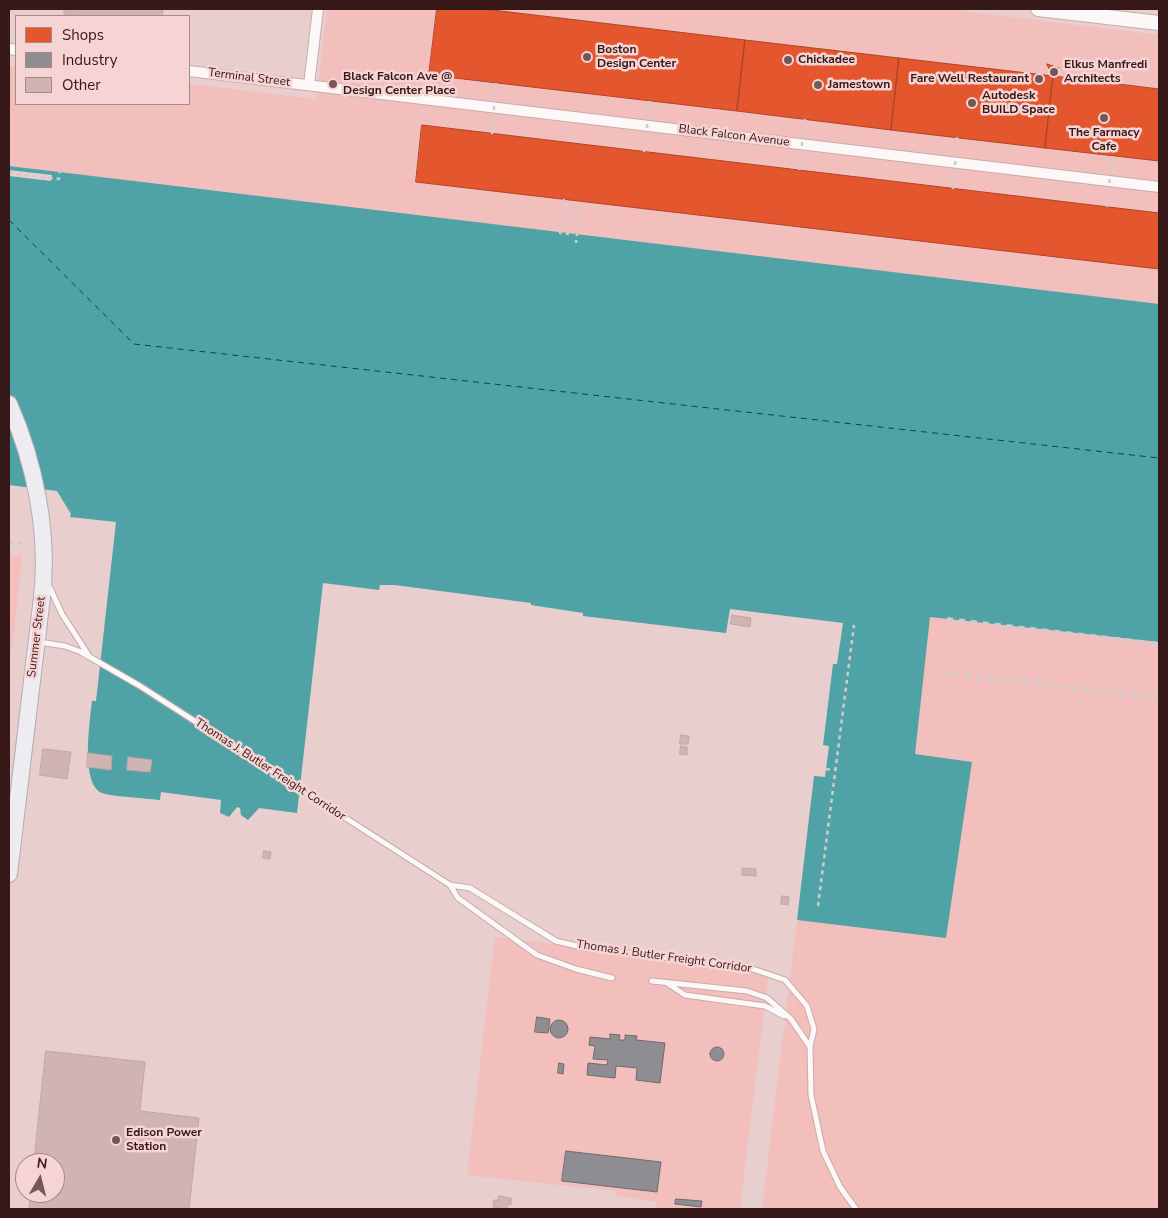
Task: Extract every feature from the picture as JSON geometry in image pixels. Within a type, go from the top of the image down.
[{"type":"main road","name":"Summer Street","points":[[9,404],[24,444],[37,496],[44,562],[43,588],[9,874]]},
{"type":"street","points":[[310,85],[318,9]]},
{"type":"street","points":[[1038,9],[1159,23]]},
{"type":"street","name":"Terminal Street","points":[[190,71],[310,85]]},
{"type":"street","name":"Black Falcon Avenue","points":[[310,85],[1159,187]]},
{"type":"lane","name":"Thomas J. Butler Freight Corridor","points":[[44,562],[49,588],[56,605],[90,656]]},
{"type":"lane","name":"Thomas J. Butler Freight Corridor","points":[[36,642],[65,646],[90,656],[140,686],[450,885],[470,888],[556,940],[585,948],[746,967],[785,980],[807,1006],[814,1029],[810,1047],[811,1095],[823,1151],[840,1187],[856,1209]]},
{"type":"lane","name":"Thomas J. Butler Freight Corridor","points":[[450,885],[458,898],[537,955],[576,970],[612,978]]},
{"type":"lane","name":"Thomas J. Butler Freight Corridor","points":[[652,981],[747,991],[766,998],[791,1019],[810,1047]]},
{"type":"lane","name":"Thomas J. Butler Freight Corridor","points":[[666,983],[685,995],[765,1006],[791,1019]]},
{"type":"path","points":[[492,134],[496,83]]},
{"type":"path","points":[[644,152],[650,101]]},
{"type":"path","points":[[799,170],[806,119]]},
{"type":"path","points":[[953,189],[957,137]]},
{"type":"path","points":[[1107,207],[1112,156]]},
{"type":"path","points":[[9,173],[59,179],[61,160]]},
{"type":"path","points":[[564,200],[560,233],[568,234],[571,206],[580,208],[576,243]]},
{"type":"path","points":[[9,543],[24,543]]},
{"type":"path","points":[[818,906],[854,625]]},
{"type":"path","points":[[826,769],[836,770]]},
{"type":"shaded area","points":[[327,9],[946,9],[1159,35],[1159,304],[9,166],[9,66],[15,67],[15,105],[190,105],[190,84],[316,99]]},
{"type":"shaded area","points":[[9,555],[22,556],[12,649],[9,649]]},
{"type":"shaded area","points":[[930,616],[1159,642],[1159,1209],[762,1209],[797,920],[946,937],[972,762],[914,754]]},
{"type":"shaded area","points":[[495,937],[769,970],[740,1209],[657,1209],[656,1202],[616,1196],[615,1191],[467,1175]]},
{"type":"water","points":[[9,166],[1159,304],[1159,642],[930,617],[915,754],[972,762],[946,938],[797,920],[814,776],[825,777],[829,746],[823,745],[833,664],[837,664],[843,623],[730,609],[726,633],[583,616],[583,613],[531,605],[531,603],[395,585],[380,585],[379,590],[323,583],[297,813],[259,808],[248,820],[241,815],[240,808],[237,807],[229,817],[220,813],[221,800],[161,792],[160,800],[102,793],[95,787],[91,778],[88,736],[92,701],[96,701],[116,522],[70,517],[71,514],[57,491],[9,485]]},
{"type":"pier","points":[[9,170],[52,175],[51,181],[9,176]]},
{"type":"building: Shops","name":"Boston Design Center","points":[[437,9],[484,9],[745,40],[737,111],[429,75]]},
{"type":"building: Shops","name":"Jamestown","points":[[745,40],[899,58],[891,130],[737,111]]},
{"type":"building: Shops","name":"Autodesk BUILD Space","points":[[899,58],[1053,76],[1045,148],[891,130]]},
{"type":"building: Shops","name":"Elkus Manfredi Architects","points":[[1047,64],[1059,68],[1053,76]]},
{"type":"building: Shops","name":"The Farmacy Cafe","points":[[1053,76],[1159,89],[1159,161],[1045,148]]},
{"type":"building: Shops","points":[[422,125],[1159,213],[1159,269],[416,182]]},
{"type":"building: Industry","points":[[537,1017],[550,1019],[548,1033],[535,1032]]},
{"type":"building: Industry","points":[[555,1020],[563,1020],[568,1025],[566,1036],[555,1038],[550,1033],[550,1025]]},
{"type":"building: Industry","points":[[610,1034],[620,1035],[619,1040],[625,1040],[625,1035],[637,1036],[636,1040],[665,1043],[660,1083],[636,1080],[637,1068],[616,1066],[615,1078],[587,1075],[588,1063],[607,1065],[608,1060],[593,1059],[595,1046],[589,1045],[590,1037],[610,1039]]},
{"type":"building: Industry","points":[[717,1047],[722,1049],[724,1054],[722,1059],[717,1061],[712,1059],[710,1054],[712,1049]]},
{"type":"building: Industry","points":[[559,1063],[564,1064],[563,1074],[558,1073]]},
{"type":"building: Industry","points":[[566,1151],[661,1162],[657,1192],[562,1181]]},
{"type":"building: Industry","points":[[676,1199],[702,1201],[701,1207],[675,1204]]},
{"type":"building: Other","points":[[65,9],[163,9],[162,15],[64,14]]},
{"type":"building: Other","points":[[732,615],[751,618],[750,627],[731,624]]},
{"type":"building: Other","points":[[681,735],[689,736],[688,744],[680,744]]},
{"type":"building: Other","points":[[681,746],[687,747],[687,755],[680,754]]},
{"type":"building: Other","points":[[43,749],[71,752],[67,779],[40,775]]},
{"type":"building: Other","points":[[88,753],[112,756],[111,770],[87,767]]},
{"type":"building: Other","points":[[128,757],[152,760],[150,772],[127,770]]},
{"type":"building: Other","points":[[264,851],[271,852],[270,859],[263,858]]},
{"type":"building: Other","points":[[743,868],[756,869],[756,876],[742,875]]},
{"type":"building: Other","points":[[782,896],[789,897],[788,905],[781,904]]},
{"type":"building: Other","name":"Edison Power Station","points":[[46,1051],[145,1062],[140,1111],[199,1118],[189,1209],[29,1209],[29,1203],[65,1203],[65,1153],[35,1153]]},
{"type":"building: Other","points":[[499,1196],[511,1198],[511,1205],[508,1204],[507,1209],[493,1207],[494,1200],[498,1200]]},
{"type":"ferry route","points":[[9,220],[134,344],[1159,458]]},
{"type":"railway","points":[[947,619],[1159,644]]},
{"type":"railway","points":[[940,672],[1159,698]]},
{"type":"place","name":"Boston Design Center","points":[[587,57]]},
{"type":"place","name":"Chickadee","points":[[788,60]]},
{"type":"place","name":"Elkus Manfredi Architects","points":[[1054,72]]},
{"type":"place","name":"Fare Well Restaurant","points":[[1039,79]]},
{"type":"place","name":"Black Falcon Ave @ Design Center Place","points":[[333,84]]},
{"type":"place","name":"Jamestown","points":[[818,85]]},
{"type":"place","name":"Autodesk BUILD Space","points":[[972,103]]},
{"type":"place","name":"The Farmacy Cafe","points":[[1104,118]]},
{"type":"place","name":"Edison Power Station","points":[[116,1140]]}]
